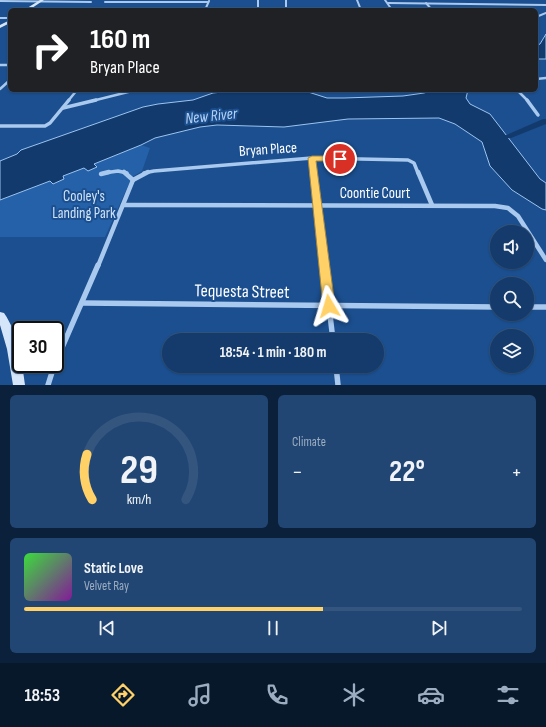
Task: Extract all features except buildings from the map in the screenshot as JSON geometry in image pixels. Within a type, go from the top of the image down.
[{"type":"main road","points":[[29,8],[40,1]]},
{"type":"main road","points":[[0,27],[8,21]]},
{"type":"main road","points":[[0,316],[4,321],[12,348],[19,385]]},
{"type":"street","points":[[385,0],[391,8]]},
{"type":"street","points":[[434,0],[437,3]]},
{"type":"street","points":[[484,0],[488,4]]},
{"type":"street","points":[[533,0],[540,4]]},
{"type":"street","points":[[0,1],[91,2]]},
{"type":"street","points":[[105,2],[209,1]]},
{"type":"street","points":[[388,3],[546,5]]},
{"type":"street","points":[[426,3],[430,8]]},
{"type":"street","points":[[0,89],[8,82]]},
{"type":"street","points":[[0,126],[44,126],[50,123],[75,92]]},
{"type":"street","points":[[62,108],[128,92]]},
{"type":"street","points":[[519,92],[532,105],[538,115]]},
{"type":"street","points":[[312,158],[332,333]]},
{"type":"street","name":"Bryan Place","points":[[133,180],[146,173],[232,164],[312,158],[408,160],[414,163],[432,205]]},
{"type":"street","points":[[48,385],[54,366],[83,303],[133,180],[131,176],[119,171],[101,174]]},
{"type":"street","name":"Coontie Court","points":[[123,205],[317,204],[495,206],[508,208],[518,216],[546,260]]},
{"type":"street","name":"Tequesta Street","points":[[83,303],[490,307]]},
{"type":"street","points":[[534,307],[546,307]]},
{"type":"street","points":[[337,373],[338,385]]},
{"type":"green space","name":"Cooley's Landing Park","points":[[141,145],[150,148],[142,171],[132,177],[105,237],[0,237],[0,200],[51,181],[54,184],[64,179],[62,176],[84,168],[88,170],[96,167],[94,164]]},
{"type":"water","points":[[546,34],[546,59],[538,59],[538,45]]},
{"type":"water","name":"New River","points":[[308,92],[327,98],[344,98],[403,96],[427,92],[468,92],[466,98],[470,104],[490,114],[540,179],[546,183],[546,210],[512,190],[490,166],[482,142],[455,124],[439,118],[348,119],[284,127],[217,125],[200,127],[155,138],[94,164],[97,167],[88,171],[84,168],[63,176],[64,179],[53,184],[50,181],[0,200],[0,161],[17,154],[21,150],[143,107],[193,100],[213,93]]},
{"type":"waterway","points":[[508,136],[546,121]]},
{"type":"route","points":[[329,306],[312,158],[340,159]]}]
